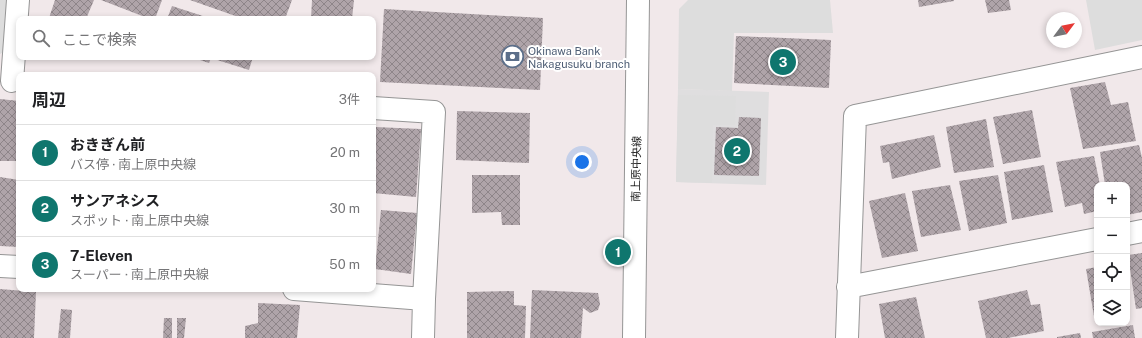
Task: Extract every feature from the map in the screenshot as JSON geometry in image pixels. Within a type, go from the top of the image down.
[{"type":"street","points":[[16,16],[18,0]]},
{"type":"street","name":"南上原中央線","points":[[634,338],[638,0]]},
{"type":"street","points":[[10,81],[16,20]]},
{"type":"street","points":[[847,338],[855,116],[1142,57]]},
{"type":"street","points":[[376,108],[434,112],[423,338]]},
{"type":"street","points":[[1130,233],[1142,231]]},
{"type":"street","points":[[848,287],[1094,240]]},
{"type":"street","points":[[0,266],[16,267]]},
{"type":"street","points":[[333,292],[424,299]]},
{"type":"shaded area","points":[[0,0],[9,0],[4,52],[0,54]]},
{"type":"shaded area","points":[[688,0],[830,0],[833,33],[734,33],[732,91],[678,89],[679,9]]},
{"type":"shaded area","points":[[1086,0],[1142,0],[1142,40],[1095,50]]},
{"type":"shaded area","points":[[678,89],[769,92],[766,185],[676,182]]},
{"type":"shaded area","points":[[678,95],[736,96],[735,125],[713,125],[712,183],[676,182]]},
{"type":"building","points":[[55,0],[94,0],[87,16],[50,16]]},
{"type":"building","points":[[101,0],[162,0],[156,16],[142,16]]},
{"type":"building","points":[[190,0],[292,0],[286,16],[235,16]]},
{"type":"building","points":[[312,0],[354,0],[352,16],[311,16]]},
{"type":"building","points":[[918,0],[954,0],[954,1],[919,7]]},
{"type":"building","points":[[985,0],[1009,0],[1011,10],[988,13]]},
{"type":"building","points":[[172,6],[203,16],[168,16]]},
{"type":"building","points":[[384,9],[543,18],[540,90],[380,82]]},
{"type":"building","points":[[736,36],[831,40],[829,88],[734,83]]},
{"type":"building","points":[[200,60],[210,60],[209,63]]},
{"type":"building","points":[[217,60],[252,60],[249,70]]},
{"type":"building","points":[[1105,82],[1111,105],[1128,102],[1136,141],[1083,149],[1070,88]]},
{"type":"building","points":[[0,99],[16,101],[16,161],[0,161]]},
{"type":"building","points":[[1032,110],[1041,157],[1003,164],[993,117]]},
{"type":"building","points":[[457,111],[530,113],[529,163],[456,160]]},
{"type":"building","points":[[739,117],[761,118],[759,176],[714,175],[716,127],[738,128]]},
{"type":"building","points":[[986,119],[994,167],[954,173],[946,127]]},
{"type":"building","points":[[376,127],[421,129],[416,197],[376,193]]},
{"type":"building","points":[[934,135],[941,167],[892,179],[889,162],[883,163],[880,146]]},
{"type":"building","points":[[1139,145],[1142,158],[1142,212],[1130,214],[1130,182],[1105,182],[1100,152]]},
{"type":"building","points":[[1094,156],[1099,182],[1094,182],[1094,212],[1084,214],[1082,203],[1065,207],[1056,162]]},
{"type":"building","points":[[1044,165],[1053,212],[1012,220],[1004,172]]},
{"type":"building","points":[[472,175],[520,175],[520,225],[502,225],[501,212],[472,213]]},
{"type":"building","points":[[998,175],[1007,223],[969,231],[959,181]]},
{"type":"building","points":[[0,177],[16,180],[16,247],[0,246]]},
{"type":"building","points":[[950,185],[961,230],[921,237],[912,191]]},
{"type":"building","points":[[905,193],[918,251],[882,258],[869,201]]},
{"type":"building","points":[[381,210],[417,213],[411,274],[376,269]]},
{"type":"building","points":[[1142,253],[1142,308],[1136,309],[1130,268],[1130,255]]},
{"type":"building","points":[[1094,268],[1094,316],[1086,269]]},
{"type":"building","points":[[0,289],[16,290],[16,292],[36,292],[34,338],[0,338]]},
{"type":"building","points":[[532,290],[598,293],[600,304],[598,310],[590,313],[583,308],[581,338],[530,338]]},
{"type":"building","points":[[1027,290],[1031,305],[1040,304],[1044,331],[1008,338],[986,338],[978,301]]},
{"type":"building","points":[[514,291],[514,305],[526,306],[525,338],[467,338],[467,292]]},
{"type":"building","points":[[916,297],[925,338],[885,338],[879,304]]},
{"type":"building","points":[[258,303],[300,305],[297,338],[245,338],[245,326],[258,323]]},
{"type":"building","points":[[61,309],[72,310],[70,338],[58,338]]},
{"type":"building","points":[[164,318],[172,318],[172,338],[163,338]]},
{"type":"building","points":[[177,318],[186,318],[184,338],[177,338]]},
{"type":"building","points":[[1133,325],[1135,338],[1093,338],[1092,332]]},
{"type":"building","points":[[1080,333],[1081,338],[1057,338],[1057,337]]},
{"type":"place","name":"Okinawa Bank Nakagusuku branch","points":[[512,57]]},
{"type":"place","name":"7-Eleven","points":[[783,62]]},
{"type":"place","name":"サンアネシス","points":[[737,151]]},
{"type":"place","name":"おきぎん前","points":[[618,252]]}]
